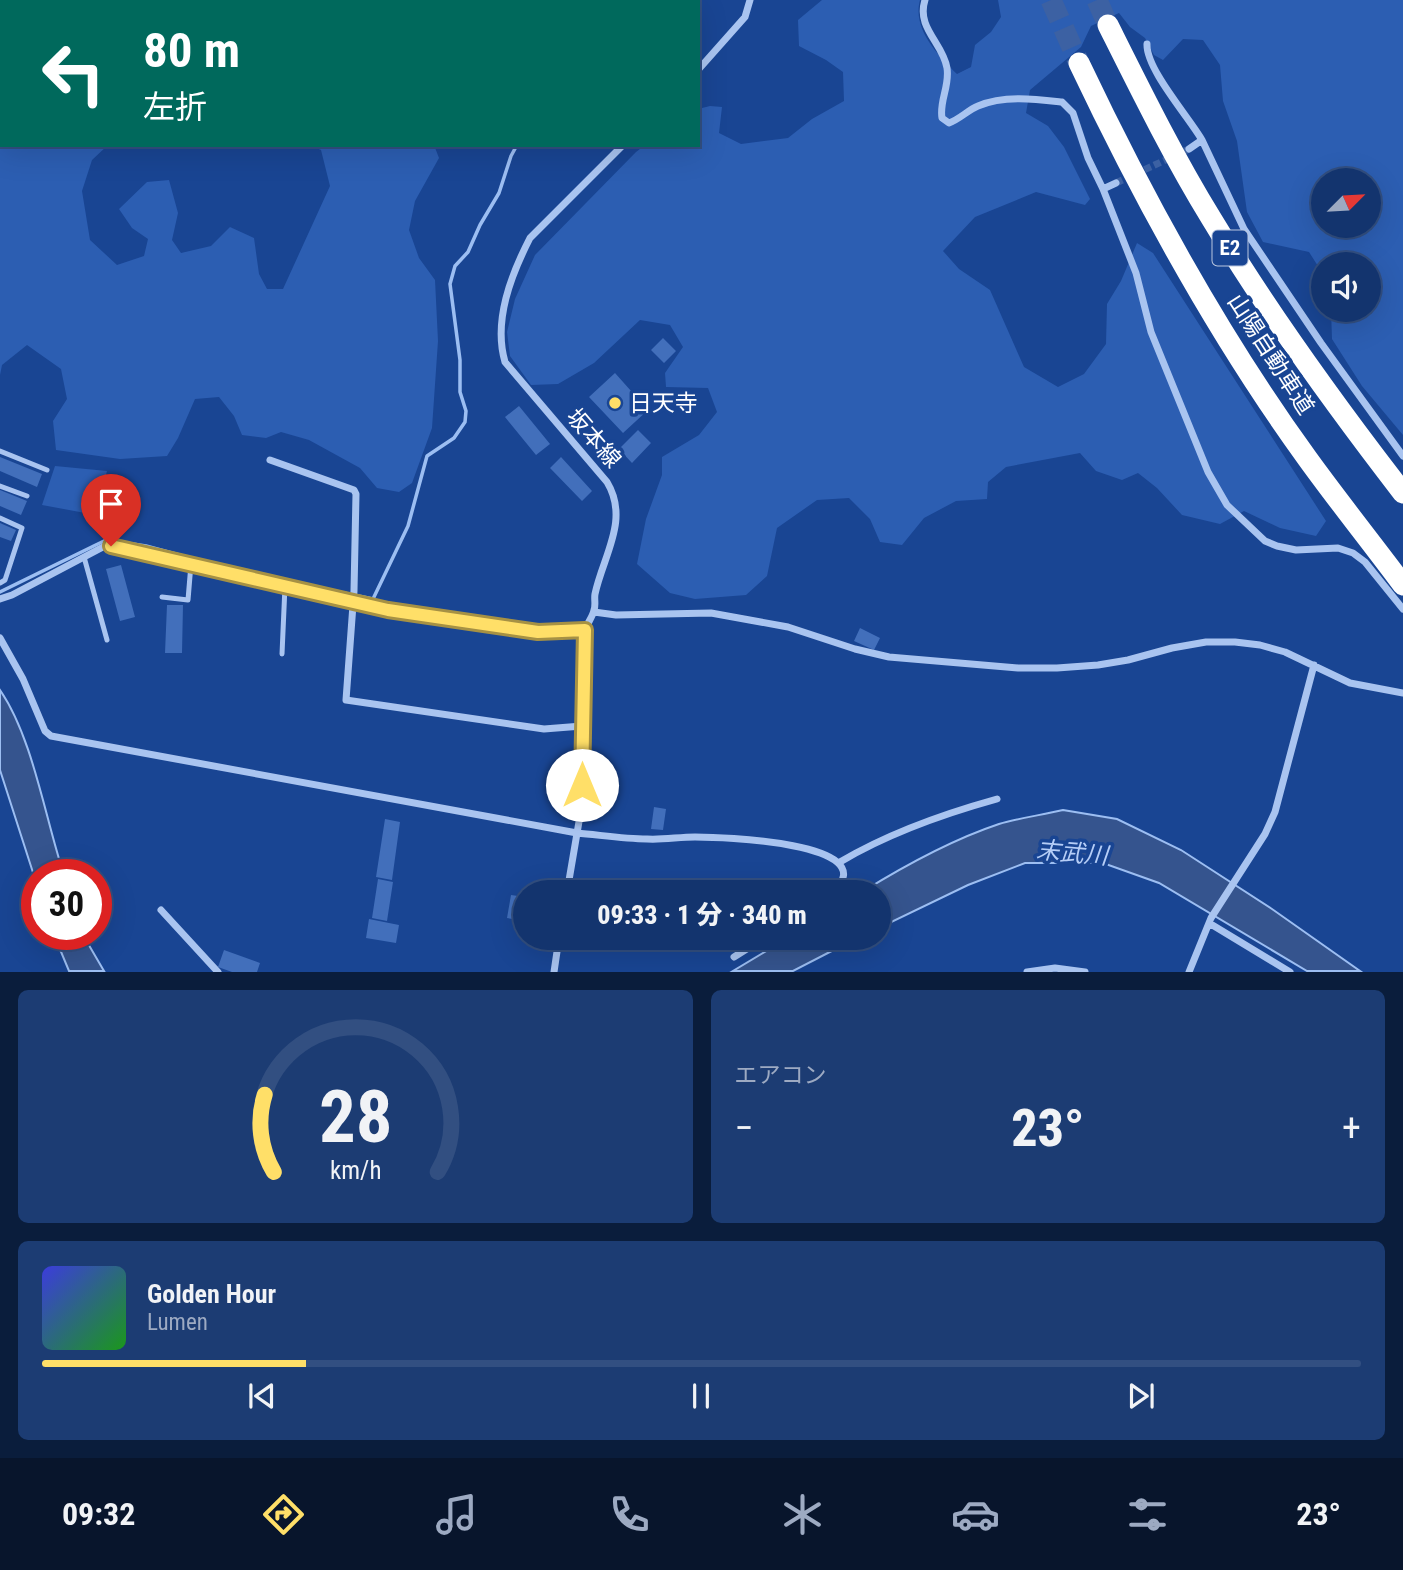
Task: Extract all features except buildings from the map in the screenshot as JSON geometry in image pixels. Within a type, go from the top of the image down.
[{"type":"highway","name":"山陽自動車道","points":[[1108,25],[1159,128],[1210,218],[1285,334],[1403,493]]},
{"type":"highway","name":"山陽自動車道","points":[[1079,63],[1130,170],[1182,263],[1244,364],[1306,457],[1403,584]]},
{"type":"street","points":[[700,68],[745,17],[750,0]]},
{"type":"street","points":[[925,0],[924,23],[942,53],[947,68],[942,118],[949,123],[958,120],[976,106],[998,100],[1062,102],[1073,113],[1088,158],[1116,218],[1136,273],[1150,332],[1209,472],[1227,505],[1265,541],[1277,546],[1296,550],[1338,548],[1353,553],[1365,562],[1403,609]]},
{"type":"street","points":[[1147,44],[1146,52],[1154,70],[1202,140],[1213,160],[1228,201],[1244,229],[1321,343],[1403,456]]},
{"type":"street","points":[[1189,149],[1202,140]]},
{"type":"street","name":"坂本線","points":[[569,880],[582,804],[585,630],[594,612],[594,595],[614,529],[617,512],[615,495],[607,482],[505,362],[500,345],[500,329],[507,296],[530,238],[622,147]]},
{"type":"street","points":[[1103,189],[1115,183]]},
{"type":"street","points":[[270,460],[354,490],[356,494],[346,700],[544,729],[582,726]]},
{"type":"street","points":[[0,599],[103,547],[111,546],[285,586],[538,632],[585,630]]},
{"type":"street","points":[[594,612],[615,615],[710,613],[788,626],[855,649],[888,657],[1003,667],[1056,668],[1098,665],[1183,646],[1235,642],[1285,652],[1350,682],[1403,693]]},
{"type":"street","points":[[0,638],[23,679],[45,731],[51,736],[577,833],[648,840],[706,837],[792,845],[825,854],[840,862],[844,871],[843,880]]},
{"type":"street","points":[[1189,971],[1210,920],[1265,834],[1275,812],[1314,665]]},
{"type":"street","points":[[840,862],[895,835],[956,811],[997,799]]},
{"type":"street","points":[[161,910],[218,971]]},
{"type":"street","points":[[1210,920],[1290,971]]},
{"type":"street","points":[[554,971],[557,950]]},
{"type":"street","points":[[734,957],[745,950]]},
{"type":"street","points":[[1027,971],[1055,968],[1085,971]]},
{"type":"lane","points":[[0,451],[47,470]]},
{"type":"lane","points":[[0,486],[27,496]]},
{"type":"lane","points":[[0,518],[22,528],[5,580],[0,583]]},
{"type":"lane","points":[[84,557],[107,640]]},
{"type":"lane","points":[[162,597],[188,600],[191,565]]},
{"type":"lane","points":[[282,654],[285,586]]},
{"type":"shaded area","points":[[822,0],[920,0],[920,21],[928,41],[957,74],[971,67],[975,45],[991,32],[1001,17],[998,0],[1403,0],[1403,435],[1362,386],[1332,339],[1331,322],[1381,322],[1381,252],[1311,252],[1311,255],[1309,252],[1263,242],[1247,212],[1237,141],[1223,101],[1220,65],[1203,40],[1183,39],[1163,60],[1154,55],[1145,38],[1130,27],[1119,13],[1091,26],[1081,47],[1030,90],[1026,113],[1048,126],[1064,147],[1090,199],[1085,205],[1036,192],[975,217],[943,251],[959,269],[990,290],[1024,367],[1058,387],[1084,374],[1106,344],[1107,304],[1121,281],[1137,243],[1153,253],[1326,521],[1316,536],[1280,528],[1244,511],[1220,524],[1182,515],[1157,488],[1138,473],[1122,480],[1096,471],[1080,453],[1006,467],[988,482],[987,499],[956,501],[924,518],[902,545],[880,542],[870,519],[849,498],[817,500],[777,528],[767,576],[746,595],[695,599],[670,593],[637,564],[646,519],[662,475],[662,457],[699,435],[717,412],[708,388],[666,387],[665,373],[683,347],[670,325],[640,320],[594,363],[558,384],[531,385],[510,356],[507,332],[515,299],[535,255],[636,152],[642,147],[700,147],[700,108],[722,107],[719,133],[741,144],[788,138],[812,119],[844,101],[843,72],[799,46],[798,20]]},
{"type":"shaded area","points":[[0,147],[106,147],[92,160],[82,191],[90,240],[117,265],[144,256],[148,239],[132,228],[119,209],[147,182],[169,180],[178,213],[172,240],[181,253],[211,246],[230,227],[254,238],[259,274],[267,289],[283,289],[330,186],[321,150],[314,147],[435,147],[439,158],[415,201],[409,230],[419,258],[435,280],[438,341],[432,428],[412,483],[399,492],[377,488],[360,468],[309,440],[281,432],[266,438],[242,435],[234,416],[219,397],[195,399],[167,456],[120,459],[56,450],[53,421],[67,399],[61,369],[27,345],[2,365],[0,375]]},
{"type":"shaded area","points":[[55,466],[107,471],[96,515],[42,505]]},
{"type":"water","points":[[0,690],[30,755],[59,859],[29,859],[0,770]]},
{"type":"water","name":"末武川","points":[[1063,810],[1117,819],[1181,850],[1360,971],[1307,971],[1159,883],[1103,863],[1025,863],[968,885],[891,922],[891,880],[882,880],[928,854],[981,830]]},
{"type":"water","points":[[60,950],[92,950],[104,971],[69,971]]},
{"type":"water","points":[[768,950],[834,950],[793,971],[733,971]]},
{"type":"waterway","points":[[0,592],[106,540],[146,546],[250,574],[373,599],[408,526],[427,456],[454,438],[465,422],[466,411],[460,392],[460,360],[450,284],[455,266],[468,252],[499,193],[516,147]]},
{"type":"tunnel","points":[[1051,0],[1079,63]]},
{"type":"tunnel","points":[[1097,0],[1108,25]]},
{"type":"tunnel","points":[[1116,183],[1189,149]]},
{"type":"place","name":"日天寺","points":[[615,403]]},
{"type":"route","points":[[111,546],[388,610],[538,632],[585,630],[582,785]]}]
